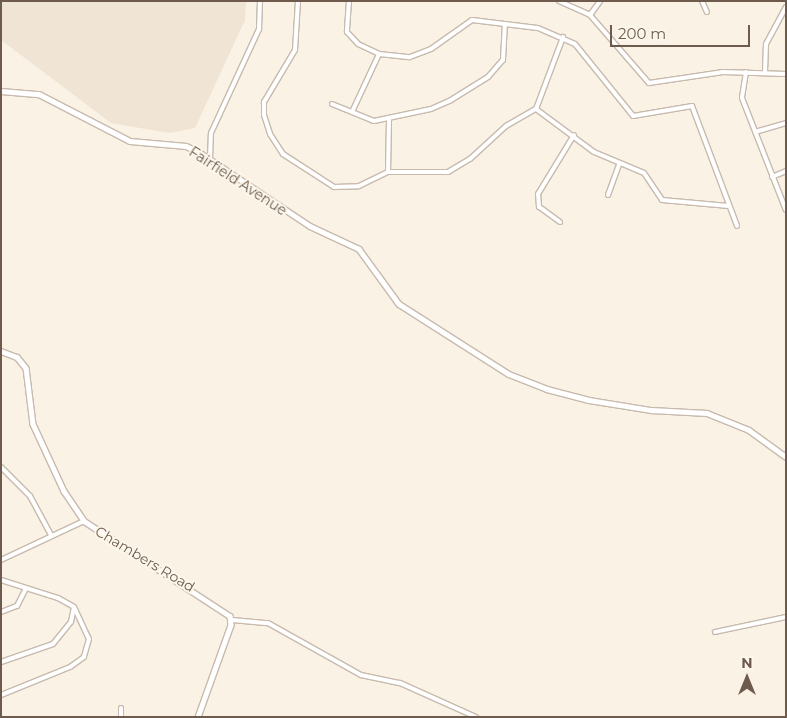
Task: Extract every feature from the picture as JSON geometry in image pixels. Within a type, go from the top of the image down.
[{"type":"street","points":[[210,159],[211,133],[258,29],[260,1]]},
{"type":"street","points":[[298,1],[295,50],[264,102],[270,134],[283,154],[334,187],[359,186],[388,172],[448,172],[470,159],[506,126],[536,109],[563,38]]},
{"type":"street","points":[[349,1],[347,32],[358,44],[379,54],[410,57],[432,49],[472,20],[538,28],[575,44],[633,116],[692,106],[737,226]]},
{"type":"street","points":[[560,1],[590,15],[649,83],[746,72],[786,74]]},
{"type":"street","points":[[590,15],[600,1]]},
{"type":"street","points":[[702,1],[707,12]]},
{"type":"street","points":[[765,72],[766,44],[786,7]]},
{"type":"street","points":[[332,104],[374,121],[389,120],[430,109],[488,77],[503,60],[505,25]]},
{"type":"street","points":[[352,112],[379,54]]},
{"type":"street","points":[[746,72],[742,98],[786,210]]},
{"type":"street","name":"Fairfield Avenue","points":[[1,91],[39,94],[130,141],[186,146],[210,159],[310,226],[359,249],[399,304],[509,374],[547,389],[589,400],[651,410],[707,412],[749,430],[786,457]]},
{"type":"street","points":[[536,109],[574,135],[594,152],[619,165],[644,174],[662,200],[729,206]]},
{"type":"street","points":[[388,172],[389,120]]},
{"type":"street","points":[[755,132],[786,123]]},
{"type":"street","points":[[560,222],[539,207],[538,194],[574,135]]},
{"type":"street","points":[[608,195],[619,165]]},
{"type":"street","points":[[772,176],[786,171]]},
{"type":"street","name":"Chambers Road","points":[[1,351],[17,356],[26,368],[33,424],[64,491],[84,521],[224,609],[232,620]]},
{"type":"street","points":[[1,468],[30,496],[51,535]]},
{"type":"street","points":[[1,476],[6,472]]},
{"type":"street","points":[[1,560],[84,521]]},
{"type":"street","points":[[1,580],[74,607],[88,639],[84,657],[33,686],[1,696]]},
{"type":"street","points":[[1,612],[18,606],[26,588]]},
{"type":"street","points":[[1,662],[53,644],[71,622],[74,607]]},
{"type":"street","points":[[715,632],[786,617]]},
{"type":"street","points":[[198,717],[232,620],[268,623],[361,675],[400,683],[476,717]]},
{"type":"street","points":[[121,708],[121,717]]},
{"type":"shaded area","points":[[1,1],[246,1],[245,20],[195,128],[169,133],[111,123],[1,40]]}]
